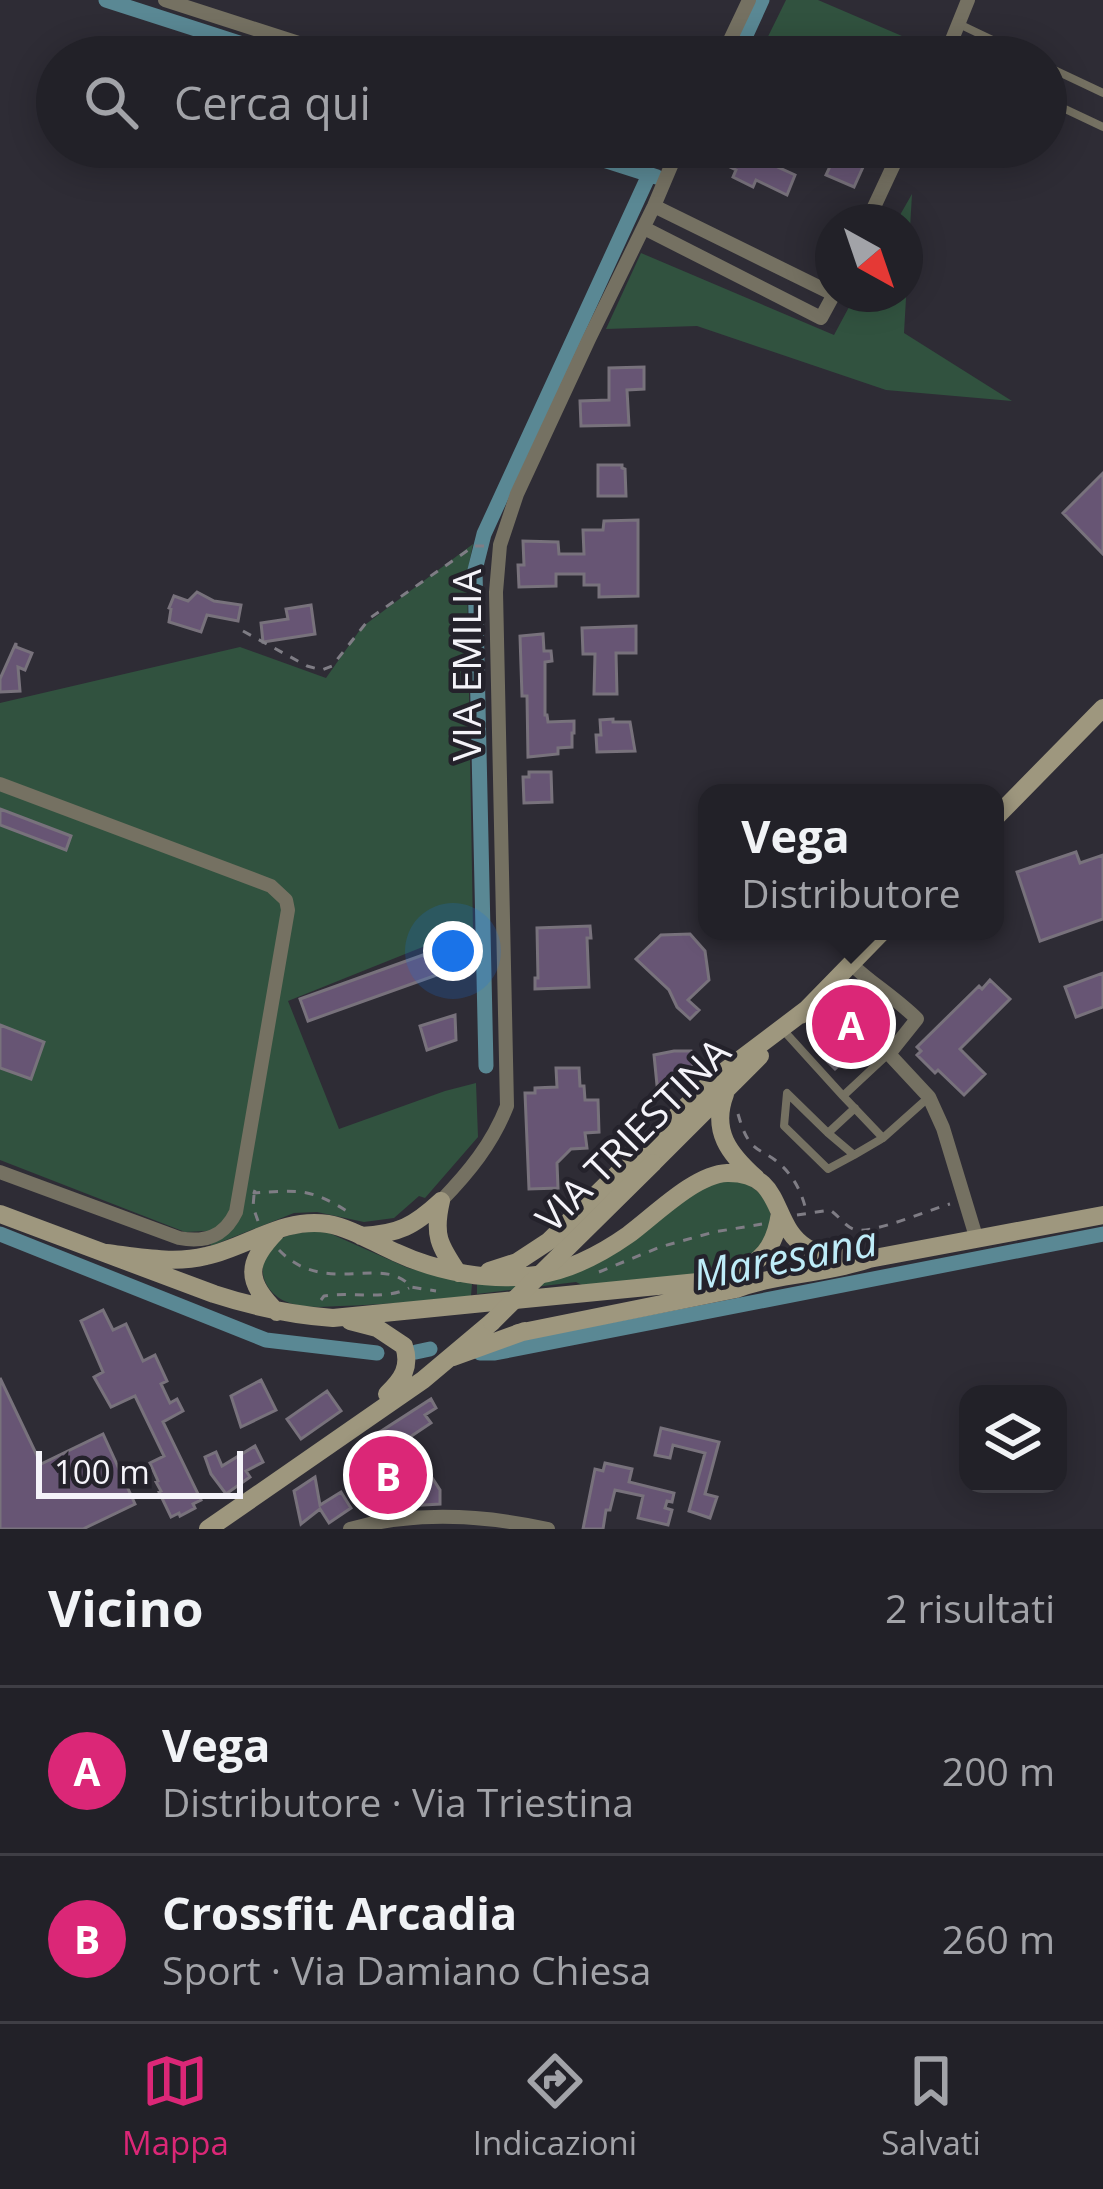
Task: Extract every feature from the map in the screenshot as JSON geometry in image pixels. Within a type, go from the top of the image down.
[{"type":"street","points":[[165,0],[277,36]]},
{"type":"street","points":[[732,36],[749,0]]},
{"type":"street","points":[[955,36],[968,0]]},
{"type":"street","points":[[655,168],[666,175]]},
{"type":"street","name":"VIA EMILIA","points":[[442,1201],[471,1169],[507,1106],[496,592],[500,545],[518,494],[669,168]]},
{"type":"street","points":[[875,204],[892,168]]},
{"type":"street","points":[[654,206],[815,285]]},
{"type":"street","points":[[644,228],[821,318],[824,312]]},
{"type":"street","points":[[1004,809],[1103,708]]},
{"type":"street","points":[[0,784],[271,886],[286,900],[288,910],[236,1212],[223,1231],[210,1239],[179,1238],[0,1172]]},
{"type":"street","name":"VIA TRIESTINA","points":[[349,1431],[453,1357],[493,1322],[653,1162],[731,1097],[784,1031],[874,940]]},
{"type":"street","points":[[851,964],[917,1019],[889,1054],[929,1097],[977,1240]]},
{"type":"street","points":[[478,1275],[538,1250],[712,1080],[807,1009]]},
{"type":"street","points":[[731,1097],[718,1115],[722,1136],[741,1165],[770,1190],[787,1215],[788,1229],[822,1255],[869,1259]]},
{"type":"street","points":[[359,1227],[413,1261],[458,1273],[536,1275],[602,1252],[706,1177],[727,1173],[757,1179]]},
{"type":"street","points":[[106,1253],[208,1256],[270,1228],[296,1225],[399,1232],[442,1201]]},
{"type":"street","points":[[442,1201],[436,1232],[458,1273]]},
{"type":"street","points":[[0,1214],[214,1294],[277,1312],[377,1328],[404,1346],[408,1357],[402,1378],[349,1431],[208,1529]]},
{"type":"street","points":[[453,1357],[559,1319],[733,1279],[773,1243],[787,1215]]},
{"type":"street","points":[[333,1318],[844,1268],[869,1259],[1103,1215]]},
{"type":"street","points":[[270,1228],[257,1252],[253,1274],[260,1293],[277,1312]]},
{"type":"street","points":[[518,1334],[736,1289],[733,1279]]},
{"type":"street","points":[[350,1529],[424,1517],[515,1522],[548,1529]]},
{"type":"lane","points":[[959,24],[984,36]]},
{"type":"lane","points":[[1067,76],[1103,93]]},
{"type":"lane","points":[[1067,110],[1103,127]]},
{"type":"lane","points":[[784,1031],[884,1138]]},
{"type":"lane","points":[[844,1096],[889,1054]]},
{"type":"lane","points":[[854,1155],[787,1093],[784,1126],[828,1169],[854,1155],[884,1138],[929,1097]]},
{"type":"lane","points":[[828,1133],[855,1108]]},
{"type":"path","points":[[243,631],[322,670],[332,666],[370,618],[474,546]]},
{"type":"path","points":[[731,1097],[747,1138],[788,1172],[807,1212]]},
{"type":"path","points":[[256,1176],[254,1207],[270,1228]]},
{"type":"path","points":[[254,1193],[312,1192],[359,1227]]},
{"type":"path","points":[[787,1215],[830,1210],[853,1229],[862,1230],[963,1201]]},
{"type":"green space","points":[[786,0],[818,0],[902,36],[768,36]]},
{"type":"green space","points":[[641,253],[834,335],[846,312],[905,312],[904,333],[1012,401],[886,390],[697,326],[606,329]]},
{"type":"green space","points":[[473,544],[467,574],[473,930],[288,1001],[339,1129],[476,1083],[478,1137],[425,1198],[419,1196],[394,1218],[364,1222],[317,1212],[294,1213],[211,1246],[206,1231],[185,1232],[0,1160],[0,703],[240,647],[326,678],[362,627]]},
{"type":"green space","points":[[735,1178],[759,1193],[771,1217],[768,1239],[752,1255],[727,1267],[663,1279],[576,1282],[477,1294],[477,1283],[547,1281],[695,1190]]},
{"type":"green space","points":[[314,1231],[329,1233],[408,1268],[472,1284],[471,1296],[322,1307],[284,1300],[265,1282],[266,1256],[280,1239]]},
{"type":"building","points":[[732,168],[780,168],[795,175],[787,195],[756,180],[753,187],[733,177],[736,170]]},
{"type":"building","points":[[829,168],[863,168],[854,187],[826,175]]},
{"type":"building","points":[[644,367],[644,389],[627,390],[629,425],[581,426],[580,401],[609,400],[609,368]]},
{"type":"building","points":[[598,465],[622,465],[626,496],[598,496]]},
{"type":"building","points":[[1103,473],[1103,554],[1063,513]]},
{"type":"building","points":[[638,520],[638,596],[599,597],[599,585],[584,585],[584,574],[556,574],[556,586],[519,587],[523,541],[558,542],[559,554],[584,554],[583,530],[603,530],[604,521]]},
{"type":"building","points":[[197,592],[214,601],[241,605],[238,621],[207,615],[201,632],[169,622],[174,596],[188,601]]},
{"type":"building","points":[[311,605],[315,634],[263,642],[261,623],[288,619],[286,609]]},
{"type":"building","points":[[636,626],[636,653],[616,653],[617,694],[594,694],[595,654],[583,654],[582,628]]},
{"type":"building","points":[[543,634],[544,651],[551,651],[552,661],[545,662],[545,715],[548,722],[574,721],[574,733],[572,747],[558,748],[558,754],[528,757],[520,636]]},
{"type":"building","points":[[16,643],[32,653],[25,670],[18,667],[20,691],[0,692],[0,679]]},
{"type":"building","points":[[600,720],[630,722],[635,751],[597,752]]},
{"type":"building","points":[[529,772],[551,772],[552,802],[524,803],[523,777],[529,777]]},
{"type":"building","points":[[0,809],[71,836],[66,850],[0,825]]},
{"type":"building","points":[[1076,852],[1080,863],[1103,855],[1103,919],[1040,941],[1017,872]]},
{"type":"building","points":[[590,926],[589,987],[535,989],[537,928]]},
{"type":"building","points":[[690,934],[705,951],[709,980],[688,1000],[699,1010],[690,1019],[669,990],[636,959],[661,935]]},
{"type":"building","points":[[437,950],[445,972],[308,1021],[300,999]]},
{"type":"building","points":[[1103,973],[1103,1007],[1076,1017],[1065,987]]},
{"type":"building","points":[[990,980],[1010,999],[960,1049],[985,1074],[964,1095],[917,1055],[921,1051],[917,1047]]},
{"type":"building","points":[[868,1001],[885,1018],[870,1033],[879,1042],[878,1052],[865,1064],[850,1055],[835,1069],[823,1057],[837,1042],[819,1024],[840,1002],[854,1016]]},
{"type":"building","points":[[455,1015],[456,1040],[427,1050],[420,1026]]},
{"type":"building","points":[[0,1025],[44,1042],[31,1079],[0,1068]]},
{"type":"building","points":[[691,1051],[694,1079],[657,1085],[654,1055]]},
{"type":"building","points":[[556,1068],[579,1068],[585,1100],[598,1100],[599,1132],[585,1133],[587,1148],[571,1149],[557,1163],[558,1188],[529,1189],[525,1093],[557,1087]]},
{"type":"building","points":[[103,1310],[113,1330],[126,1324],[143,1361],[155,1355],[167,1381],[161,1384],[170,1403],[177,1399],[183,1411],[163,1422],[201,1500],[180,1516],[171,1517],[159,1492],[150,1463],[164,1456],[135,1396],[111,1407],[94,1377],[103,1372],[81,1321]]},
{"type":"building","points":[[0,1378],[41,1464],[103,1434],[135,1504],[83,1529],[0,1529]]},
{"type":"building","points":[[261,1380],[276,1410],[241,1427],[231,1396]]},
{"type":"building","points":[[327,1391],[341,1411],[301,1439],[287,1419]]},
{"type":"building","points":[[431,1399],[436,1408],[425,1415],[431,1423],[407,1439],[440,1490],[440,1504],[406,1506],[397,1492],[390,1497],[358,1446]]},
{"type":"building","points":[[661,1428],[719,1442],[705,1494],[717,1497],[710,1518],[689,1511],[705,1453],[673,1445],[670,1458],[655,1455]]},
{"type":"building","points":[[255,1446],[263,1462],[246,1471],[250,1477],[226,1494],[205,1457],[216,1452],[222,1466]]},
{"type":"building","points":[[605,1463],[632,1469],[629,1482],[674,1493],[665,1508],[672,1510],[668,1525],[638,1518],[643,1496],[615,1490],[603,1529],[583,1529],[595,1469],[603,1471]]},
{"type":"building","points":[[315,1477],[320,1505],[341,1492],[351,1508],[329,1523],[320,1509],[301,1524],[294,1491]]},
{"type":"waterway","points":[[106,0],[218,36]]},
{"type":"waterway","points":[[746,36],[762,0]]},
{"type":"waterway","points":[[629,168],[657,177]]},
{"type":"waterway","points":[[486,1066],[475,570],[484,534],[649,175]]},
{"type":"waterway","name":"Maresana","points":[[0,1234],[266,1340],[377,1353]]},
{"type":"waterway","name":"Maresana","points":[[480,1353],[1103,1234]]},
{"type":"waterway","name":"Maresana","points":[[416,1352],[430,1349]]},
{"type":"place","name":"Vega","points":[[851,1024]]},
{"type":"place","name":"Crossfit Arcadia","points":[[388,1475]]}]
